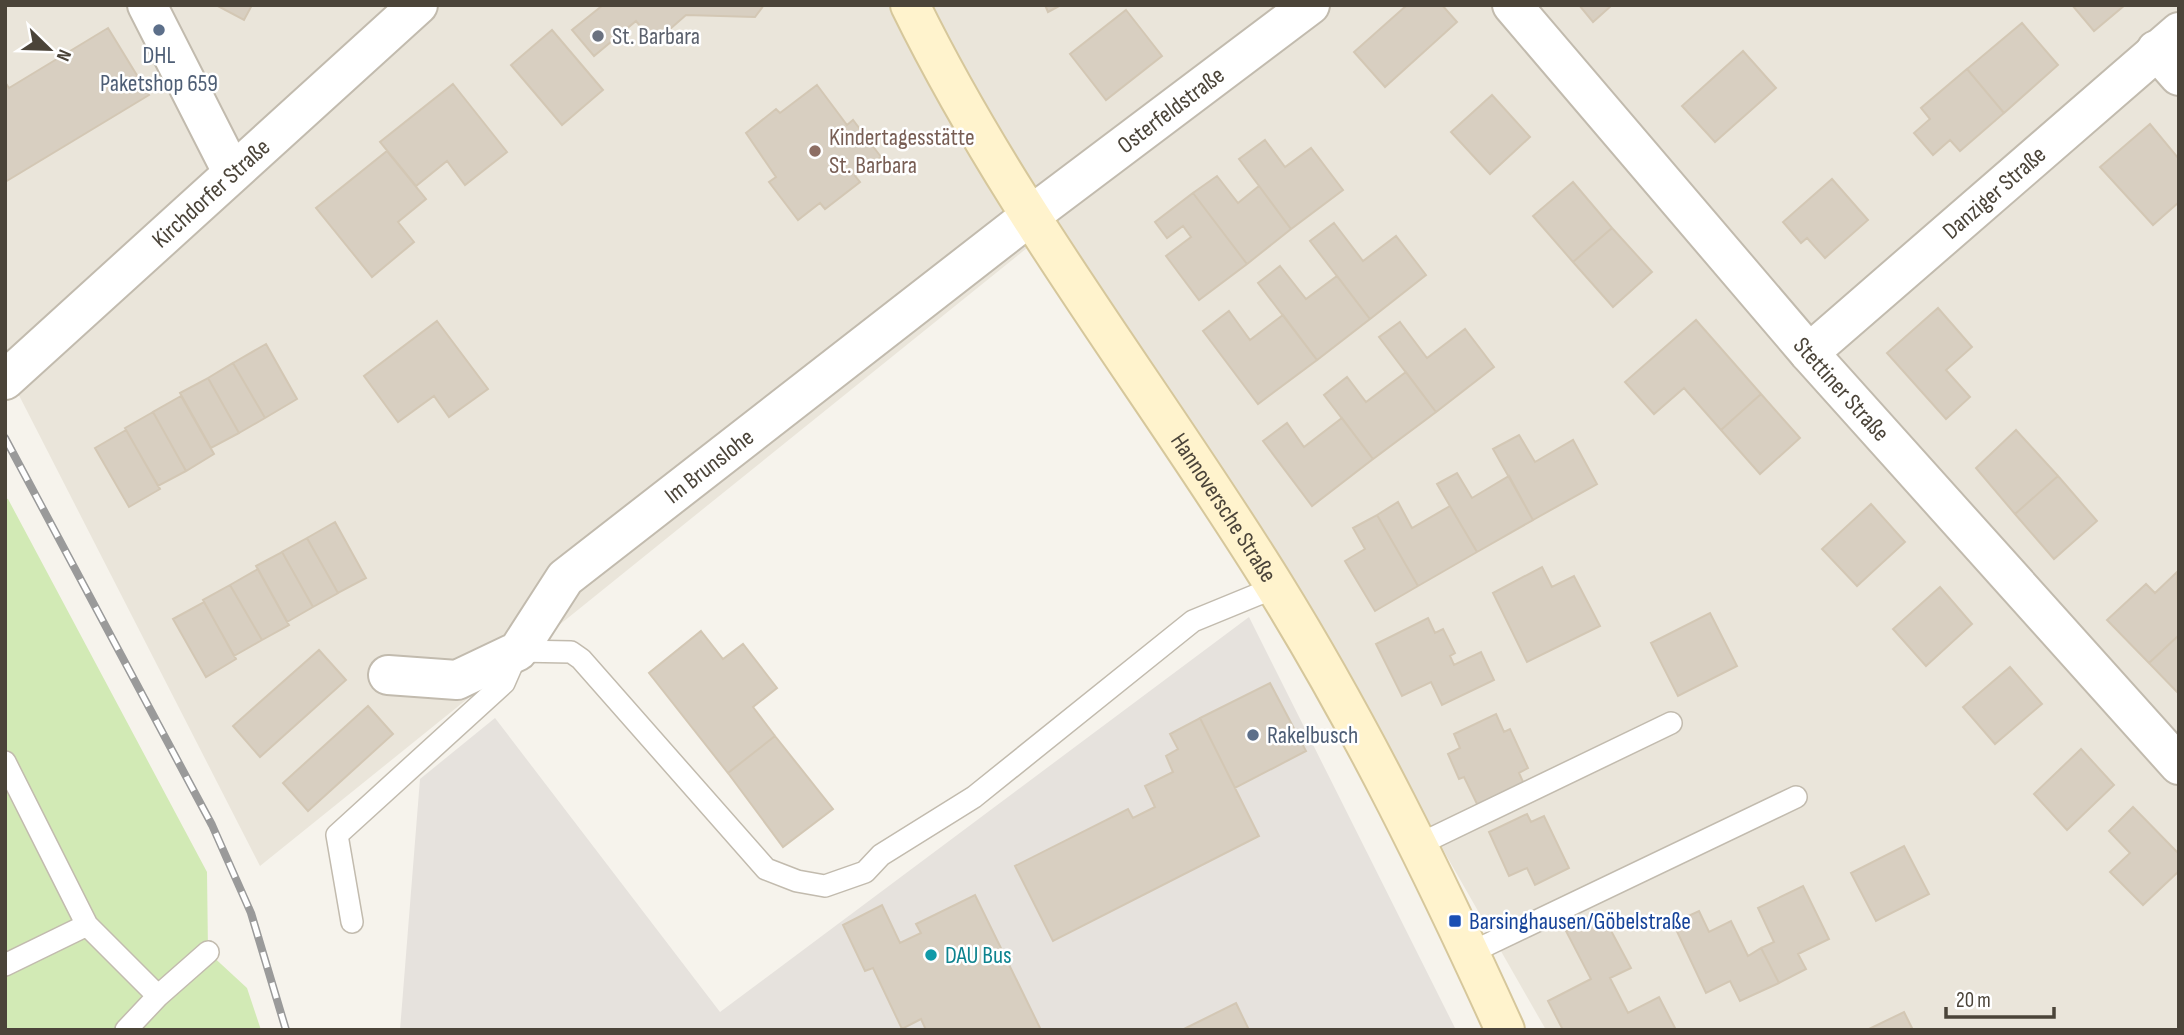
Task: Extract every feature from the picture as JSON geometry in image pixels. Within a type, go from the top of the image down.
[{"type":"street","points":[[147,5],[232,172]]},
{"type":"street","name":"Kirchdorfer Straße","points":[[5,380],[418,5]]},
{"type":"street","name":"Hannoversche Straße","points":[[910,5],[945,77],[1030,216],[1276,587],[1418,845],[1505,1030]]},
{"type":"street","name":"Osterfeldstraße","points":[[1030,216],[1310,5]]},
{"type":"street","name":"Stettiner Straße","points":[[1512,5],[1809,353],[2179,765]]},
{"type":"street","name":"Danziger Straße","points":[[1809,353],[2171,53]]},
{"type":"street","name":"Im Brunslohe","points":[[518,651],[565,578],[1030,216]]},
{"type":"street","points":[[388,676],[457,680],[518,651]]},
{"type":"lane","points":[[352,922],[337,835],[504,682],[518,651],[571,652],[581,659],[766,869],[797,881],[825,886],[864,872],[881,855],[974,797],[1194,621],[1276,587]]},
{"type":"lane","points":[[1418,845],[1671,723]]},
{"type":"lane","points":[[5,762],[87,925],[158,996]]},
{"type":"lane","points":[[1470,953],[1796,797]]},
{"type":"lane","points":[[5,965],[87,925]]},
{"type":"lane","points":[[126,1030],[158,996],[208,952]]},
{"type":"shaded area","points":[[5,5],[2179,5],[2179,1030],[1546,1030],[1301,601],[1053,227],[260,866],[5,368]]},
{"type":"shaded area","points":[[1249,617],[1456,1030],[400,1030],[420,779],[495,718],[720,1012]]},
{"type":"green space","points":[[5,498],[8,499],[207,872],[208,952],[247,988],[261,1030],[5,1030]]},
{"type":"building","points":[[216,5],[252,5],[244,20]]},
{"type":"building","name":"St. Barbara","points":[[603,5],[764,5],[755,17],[686,15],[654,43],[636,21],[594,56],[572,30]]},
{"type":"building","points":[[1045,5],[1061,5],[1048,12]]},
{"type":"building","points":[[1407,5],[1442,5],[1457,22],[1385,87],[1354,52]]},
{"type":"building","points":[[1579,5],[1612,5],[1593,22]]},
{"type":"building","points":[[2072,5],[2125,5],[2094,31]]},
{"type":"building","points":[[1126,10],[1162,56],[1106,100],[1070,54]]},
{"type":"building","points":[[2022,23],[2058,65],[2004,113],[1967,69]]},
{"type":"building","points":[[108,28],[149,95],[5,182],[5,82],[9,88]]},
{"type":"building","points":[[552,30],[603,90],[562,125],[511,65]]},
{"type":"building","points":[[1743,51],[1776,88],[1715,142],[1682,106]]},
{"type":"building","points":[[1967,69],[2004,113],[1960,151],[1950,140],[1933,155],[1914,133],[1930,119],[1921,108]]},
{"type":"building","points":[[453,84],[507,152],[465,185],[447,161],[416,186],[380,142]]},
{"type":"building","points":[[817,85],[847,125],[853,120],[881,157],[855,176],[860,182],[825,209],[820,203],[798,220],[769,182],[776,177],[746,133],[776,109],[780,113]]},
{"type":"building","points":[[1492,95],[1530,137],[1490,174],[1451,132]]},
{"type":"building","points":[[2150,124],[2179,159],[2179,202],[2153,225],[2100,167]]},
{"type":"building","points":[[1265,140],[1285,167],[1311,148],[1343,190],[1291,229],[1239,159]]},
{"type":"building","points":[[387,151],[426,199],[398,222],[414,242],[372,277],[316,208]]},
{"type":"building","points":[[1217,176],[1238,203],[1259,186],[1291,229],[1247,264],[1193,193]]},
{"type":"building","points":[[1832,179],[1868,220],[1825,258],[1807,238],[1801,243],[1783,222]]},
{"type":"building","points":[[1573,182],[1612,228],[1573,262],[1533,216]]},
{"type":"building","points":[[1193,193],[1247,264],[1199,300],[1166,256],[1191,237],[1183,226],[1167,238],[1155,222]]},
{"type":"building","points":[[1334,223],[1363,261],[1396,236],[1426,275],[1370,319],[1310,241]]},
{"type":"building","points":[[1612,228],[1652,272],[1613,307],[1573,262]]},
{"type":"building","points":[[1280,266],[1306,299],[1337,276],[1370,319],[1317,360],[1258,283]]},
{"type":"building","points":[[1938,308],[1972,347],[1946,370],[1970,397],[1946,419],[1887,353]]},
{"type":"building","points":[[1229,311],[1250,340],[1283,315],[1317,360],[1258,404],[1203,331]]},
{"type":"building","points":[[1696,320],[1761,394],[1721,430],[1684,388],[1654,414],[1625,382]]},
{"type":"building","points":[[437,321],[488,389],[449,417],[434,396],[398,422],[364,376]]},
{"type":"building","points":[[1400,322],[1427,358],[1465,329],[1494,367],[1436,412],[1379,337]]},
{"type":"building","points":[[266,344],[297,399],[265,418],[233,363]]},
{"type":"building","points":[[233,363],[265,418],[239,433],[208,378]]},
{"type":"building","points":[[1406,372],[1436,412],[1373,459],[1324,395],[1347,377],[1366,402]]},
{"type":"building","points":[[208,378],[239,433],[211,448],[180,393]]},
{"type":"building","points":[[1761,394],[1800,438],[1760,474],[1721,430]]},
{"type":"building","points":[[181,396],[214,454],[186,471],[153,412]]},
{"type":"building","points":[[153,412],[186,471],[158,486],[125,428]]},
{"type":"building","points":[[1342,418],[1373,459],[1312,506],[1263,441],[1287,423],[1304,447]]},
{"type":"building","points":[[126,430],[160,489],[129,507],[95,448]]},
{"type":"building","points":[[2016,430],[2058,476],[2015,514],[1976,468]]},
{"type":"building","points":[[1519,435],[1535,462],[1573,440],[1597,484],[1533,520],[1493,449]]},
{"type":"building","points":[[1457,473],[1472,498],[1509,476],[1533,520],[1477,552],[1437,484]]},
{"type":"building","points":[[2058,476],[2097,521],[2054,559],[2015,514]]},
{"type":"building","points":[[1398,502],[1412,528],[1450,506],[1477,552],[1418,586],[1377,515]]},
{"type":"building","points":[[1871,504],[1905,542],[1857,586],[1822,549]]},
{"type":"building","points":[[1377,515],[1418,586],[1375,611],[1345,561],[1365,549],[1353,528]]},
{"type":"building","points":[[335,522],[366,578],[338,593],[307,538]]},
{"type":"building","points":[[307,538],[338,593],[313,607],[282,552]]},
{"type":"building","points":[[282,552],[313,607],[287,622],[256,566]]},
{"type":"building","points":[[1542,567],[1552,587],[1574,576],[1600,626],[1527,662],[1493,593]]},
{"type":"building","points":[[258,569],[289,625],[262,640],[230,585]]},
{"type":"building","points":[[2177,572],[2179,635],[2149,663],[2107,620],[2146,584],[2155,593]]},
{"type":"building","points":[[230,585],[262,640],[234,656],[203,600]]},
{"type":"building","points":[[1940,587],[1972,624],[1926,666],[1893,629]]},
{"type":"building","points":[[204,602],[236,659],[206,677],[173,619]]},
{"type":"building","points":[[1710,613],[1737,666],[1678,696],[1651,643]]},
{"type":"building","points":[[1428,618],[1435,633],[1443,629],[1455,653],[1450,656],[1454,665],[1481,652],[1494,680],[1442,705],[1431,682],[1402,696],[1376,644]]},
{"type":"building","points":[[701,631],[723,659],[743,644],[777,688],[753,707],[775,736],[728,773],[649,673]]},
{"type":"building","points":[[2179,635],[2179,694],[2149,663]]},
{"type":"building","points":[[319,650],[346,680],[260,757],[233,726]]},
{"type":"building","points":[[2010,667],[2042,704],[1995,744],[1963,707]]},
{"type":"building","name":"Rakelbusch","points":[[1270,683],[1306,751],[1235,788],[1200,718]]},
{"type":"building","points":[[368,706],[393,734],[308,811],[283,783]]},
{"type":"building","points":[[1496,714],[1504,732],[1510,729],[1528,768],[1519,773],[1524,784],[1478,806],[1464,777],[1459,779],[1448,754],[1460,748],[1454,734]]},
{"type":"building","points":[[1200,718],[1259,836],[1053,941],[1015,866],[1128,809],[1133,818],[1155,807],[1145,786],[1173,772],[1166,756],[1178,749],[1170,734]]},
{"type":"building","points":[[775,736],[833,809],[783,847],[728,773]]},
{"type":"building","points":[[2081,749],[2114,785],[2067,830],[2034,794]]},
{"type":"building","points":[[2133,807],[2179,854],[2179,871],[2143,905],[2110,872],[2130,853],[2109,831]]},
{"type":"building","points":[[1527,814],[1531,822],[1544,816],[1569,868],[1535,885],[1527,868],[1509,876],[1489,832]]},
{"type":"building","points":[[1904,846],[1929,894],[1876,921],[1851,873]]},
{"type":"building","points":[[1803,886],[1829,939],[1798,954],[1806,969],[1779,983],[1761,948],[1774,942],[1758,908]]},
{"type":"building","name":"DAU Bus","points":[[975,895],[1041,1030],[926,1030],[921,1019],[902,1029],[873,968],[865,971],[843,925],[882,905],[900,943],[921,933],[916,924]]},
{"type":"building","points":[[1699,911],[1709,932],[1731,921],[1748,956],[1761,948],[1779,983],[1740,1001],[1730,981],[1706,993],[1673,923]]},
{"type":"building","points":[[1601,912],[1631,968],[1610,978],[1628,1013],[1659,997],[1676,1030],[1563,1030],[1548,1001],[1591,979],[1566,931]]},
{"type":"building","points":[[1236,1003],[1249,1030],[1182,1030]]},
{"type":"building","points":[[1904,1012],[1913,1030],[1867,1030]]},
{"type":"railway","points":[[5,438],[212,825],[251,913],[286,1030]]},
{"type":"place","name":"DHL Paketshop 659","points":[[159,30]]},
{"type":"place","name":"St. Barbara","points":[[598,36]]},
{"type":"place","name":"Kindertagesstätte St. Barbara","points":[[815,151]]},
{"type":"place","name":"Rakelbusch","points":[[1253,735]]},
{"type":"place","name":"Barsinghausen/Göbelstraße","points":[[1455,921]]},
{"type":"place","name":"DAU Bus","points":[[931,955]]}]
